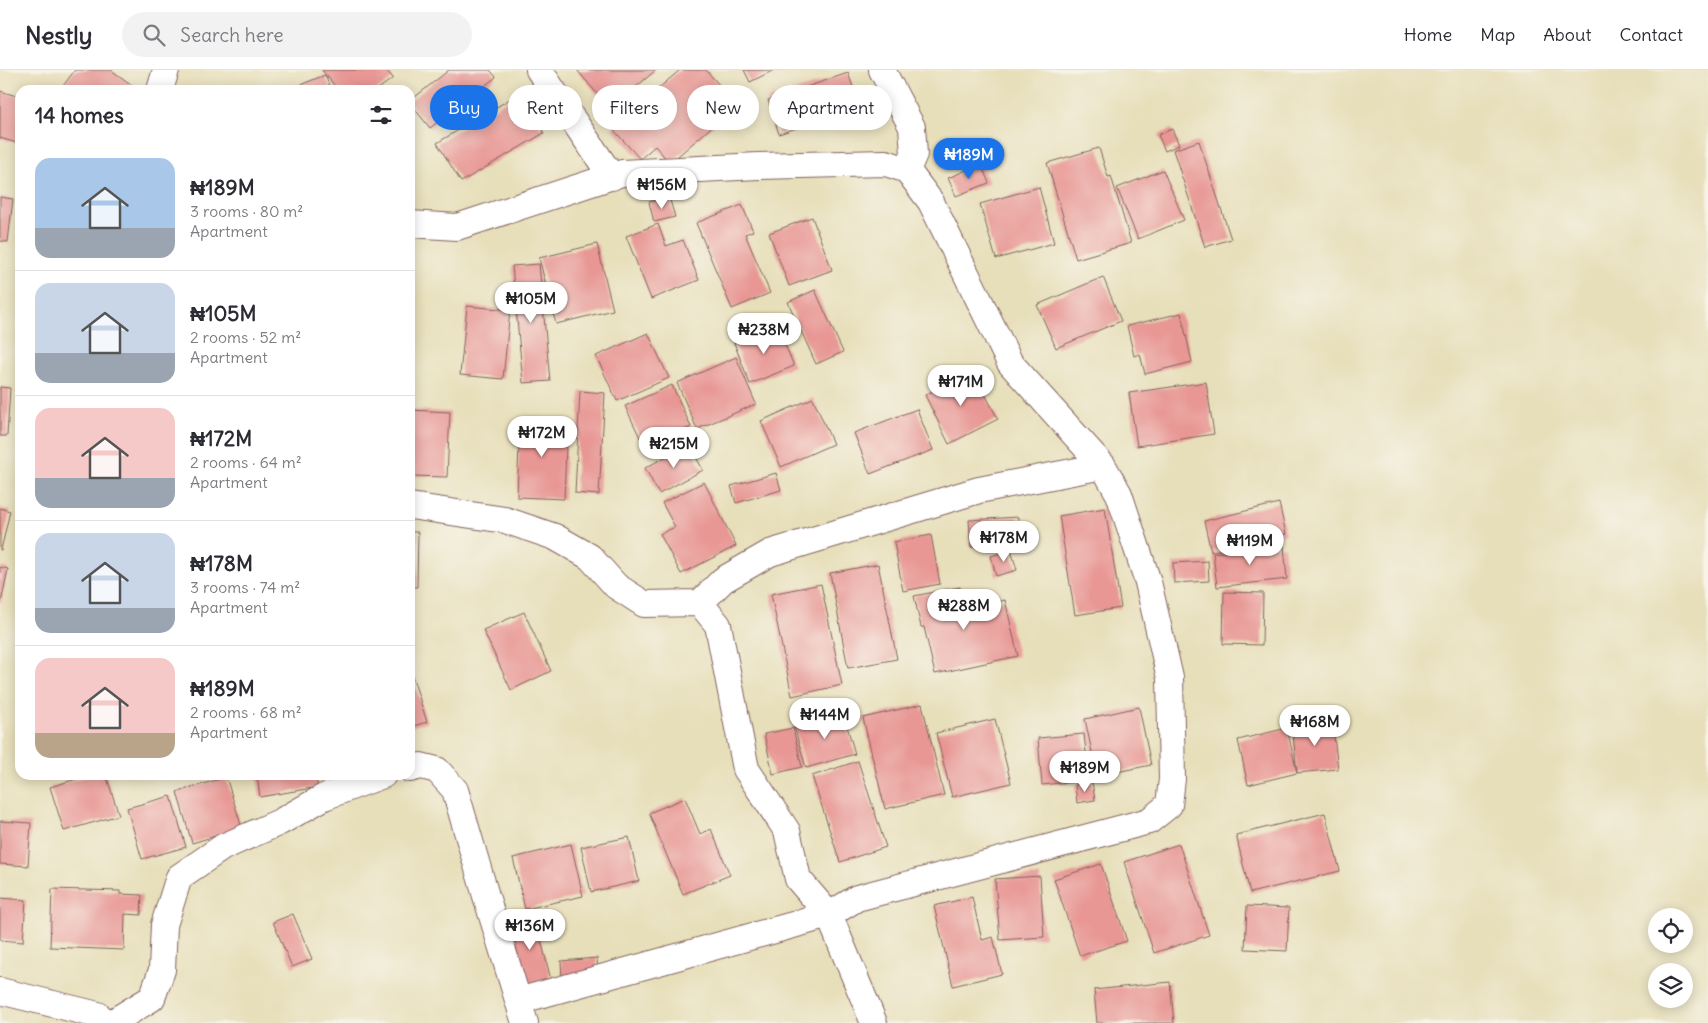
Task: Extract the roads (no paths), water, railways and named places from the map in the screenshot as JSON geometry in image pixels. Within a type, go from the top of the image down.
[{"type":"street","points":[[162,85],[166,70]]},
{"type":"street","points":[[539,70],[612,177]]},
{"type":"street","points":[[882,70],[912,127],[914,154],[907,170]]},
{"type":"street","points":[[415,224],[457,227],[622,173],[758,166],[886,163],[907,170],[931,202],[1010,363],[1103,466],[1119,494],[1148,582],[1170,678],[1172,779],[1169,805],[1149,822],[857,898],[829,915],[522,1012],[455,790],[437,770],[421,766],[415,768]]},
{"type":"street","points":[[415,507],[505,520],[555,537],[590,557],[616,586],[644,604],[700,603],[723,580],[770,553],[979,490],[1103,466]]},
{"type":"street","points":[[700,603],[718,625],[746,769],[787,831],[798,879],[829,915],[874,1023]]},
{"type":"street","points":[[111,1023],[152,998],[162,970],[164,925],[179,877],[223,847],[280,822],[324,797],[370,780]]},
{"type":"street","points":[[0,991],[98,1015],[106,1023]]}]
